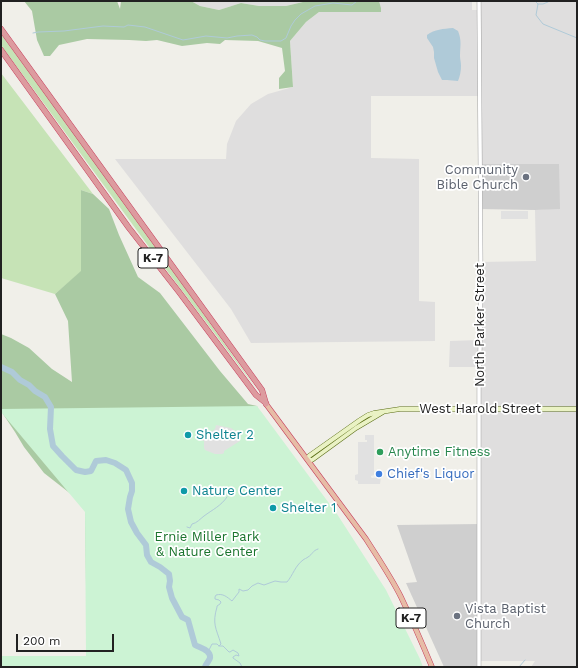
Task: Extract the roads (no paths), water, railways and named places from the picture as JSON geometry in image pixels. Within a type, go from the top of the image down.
[{"type":"highway","name":"K-7","points":[[1,29],[262,390],[266,404]]},
{"type":"highway","name":"K-7","points":[[1,50],[129,228],[256,395],[266,404],[366,539],[401,596],[432,667]]},
{"type":"main road","name":"West Harold Street","points":[[308,460],[309,456],[360,420],[374,413],[383,411],[400,409],[577,409]]},
{"type":"street","name":"North Parker Street","points":[[479,1],[481,280],[479,410],[479,667]]},
{"type":"water","points":[[453,28],[458,31],[460,41],[461,68],[458,81],[442,80],[434,58],[433,47],[427,38],[427,35],[433,32]]},
{"type":"waterway","points":[[33,33],[103,26],[124,27],[128,25],[145,27],[183,40],[206,36],[227,38],[252,35],[260,40],[281,41],[286,38],[295,20],[301,14],[315,6],[333,3],[352,5],[357,1]]},
{"type":"waterway","points":[[535,1],[538,4],[536,15],[543,24],[577,38]]},
{"type":"waterway","points":[[538,4],[548,2]]},
{"type":"waterway","points":[[1,367],[12,372],[20,380],[45,397],[51,407],[50,429],[53,446],[76,470],[85,472],[91,471],[96,461],[106,460],[115,463],[126,470],[132,483],[132,491],[128,509],[131,522],[146,545],[147,555],[151,562],[169,574],[169,587],[172,598],[182,617],[188,620],[195,645],[207,651],[210,655],[210,659],[205,667]]},
{"type":"waterway","points":[[187,527],[190,528],[192,524],[197,522],[227,497]]},
{"type":"waterway","points":[[219,646],[221,644],[215,626],[215,618],[217,606],[221,602],[215,599],[216,595],[223,595],[232,601],[239,592],[239,589],[243,591],[248,590],[258,583],[264,585],[275,581],[287,582],[300,562],[318,549]]},
{"type":"waterway","points":[[208,652],[212,644],[223,646],[229,652],[233,650],[238,653],[239,656],[236,655],[233,658],[240,663],[242,667]]},
{"type":"waterway","points":[[519,667],[525,660]]},
{"type":"place","name":"Community Bible Church","points":[[526,177]]},
{"type":"place","name":"Shelter 2","points":[[188,435]]},
{"type":"place","name":"Anytime Fitness","points":[[380,452]]},
{"type":"place","name":"Chief's Liquor","points":[[379,474]]},
{"type":"place","name":"Nature Center","points":[[184,491]]},
{"type":"place","name":"Shelter 1","points":[[273,508]]},
{"type":"place","name":"Vista Baptist Church","points":[[457,616]]},
{"type":"park label","name":"Ernie Miller Park & Nature Center","points":[[207,544]]}]
